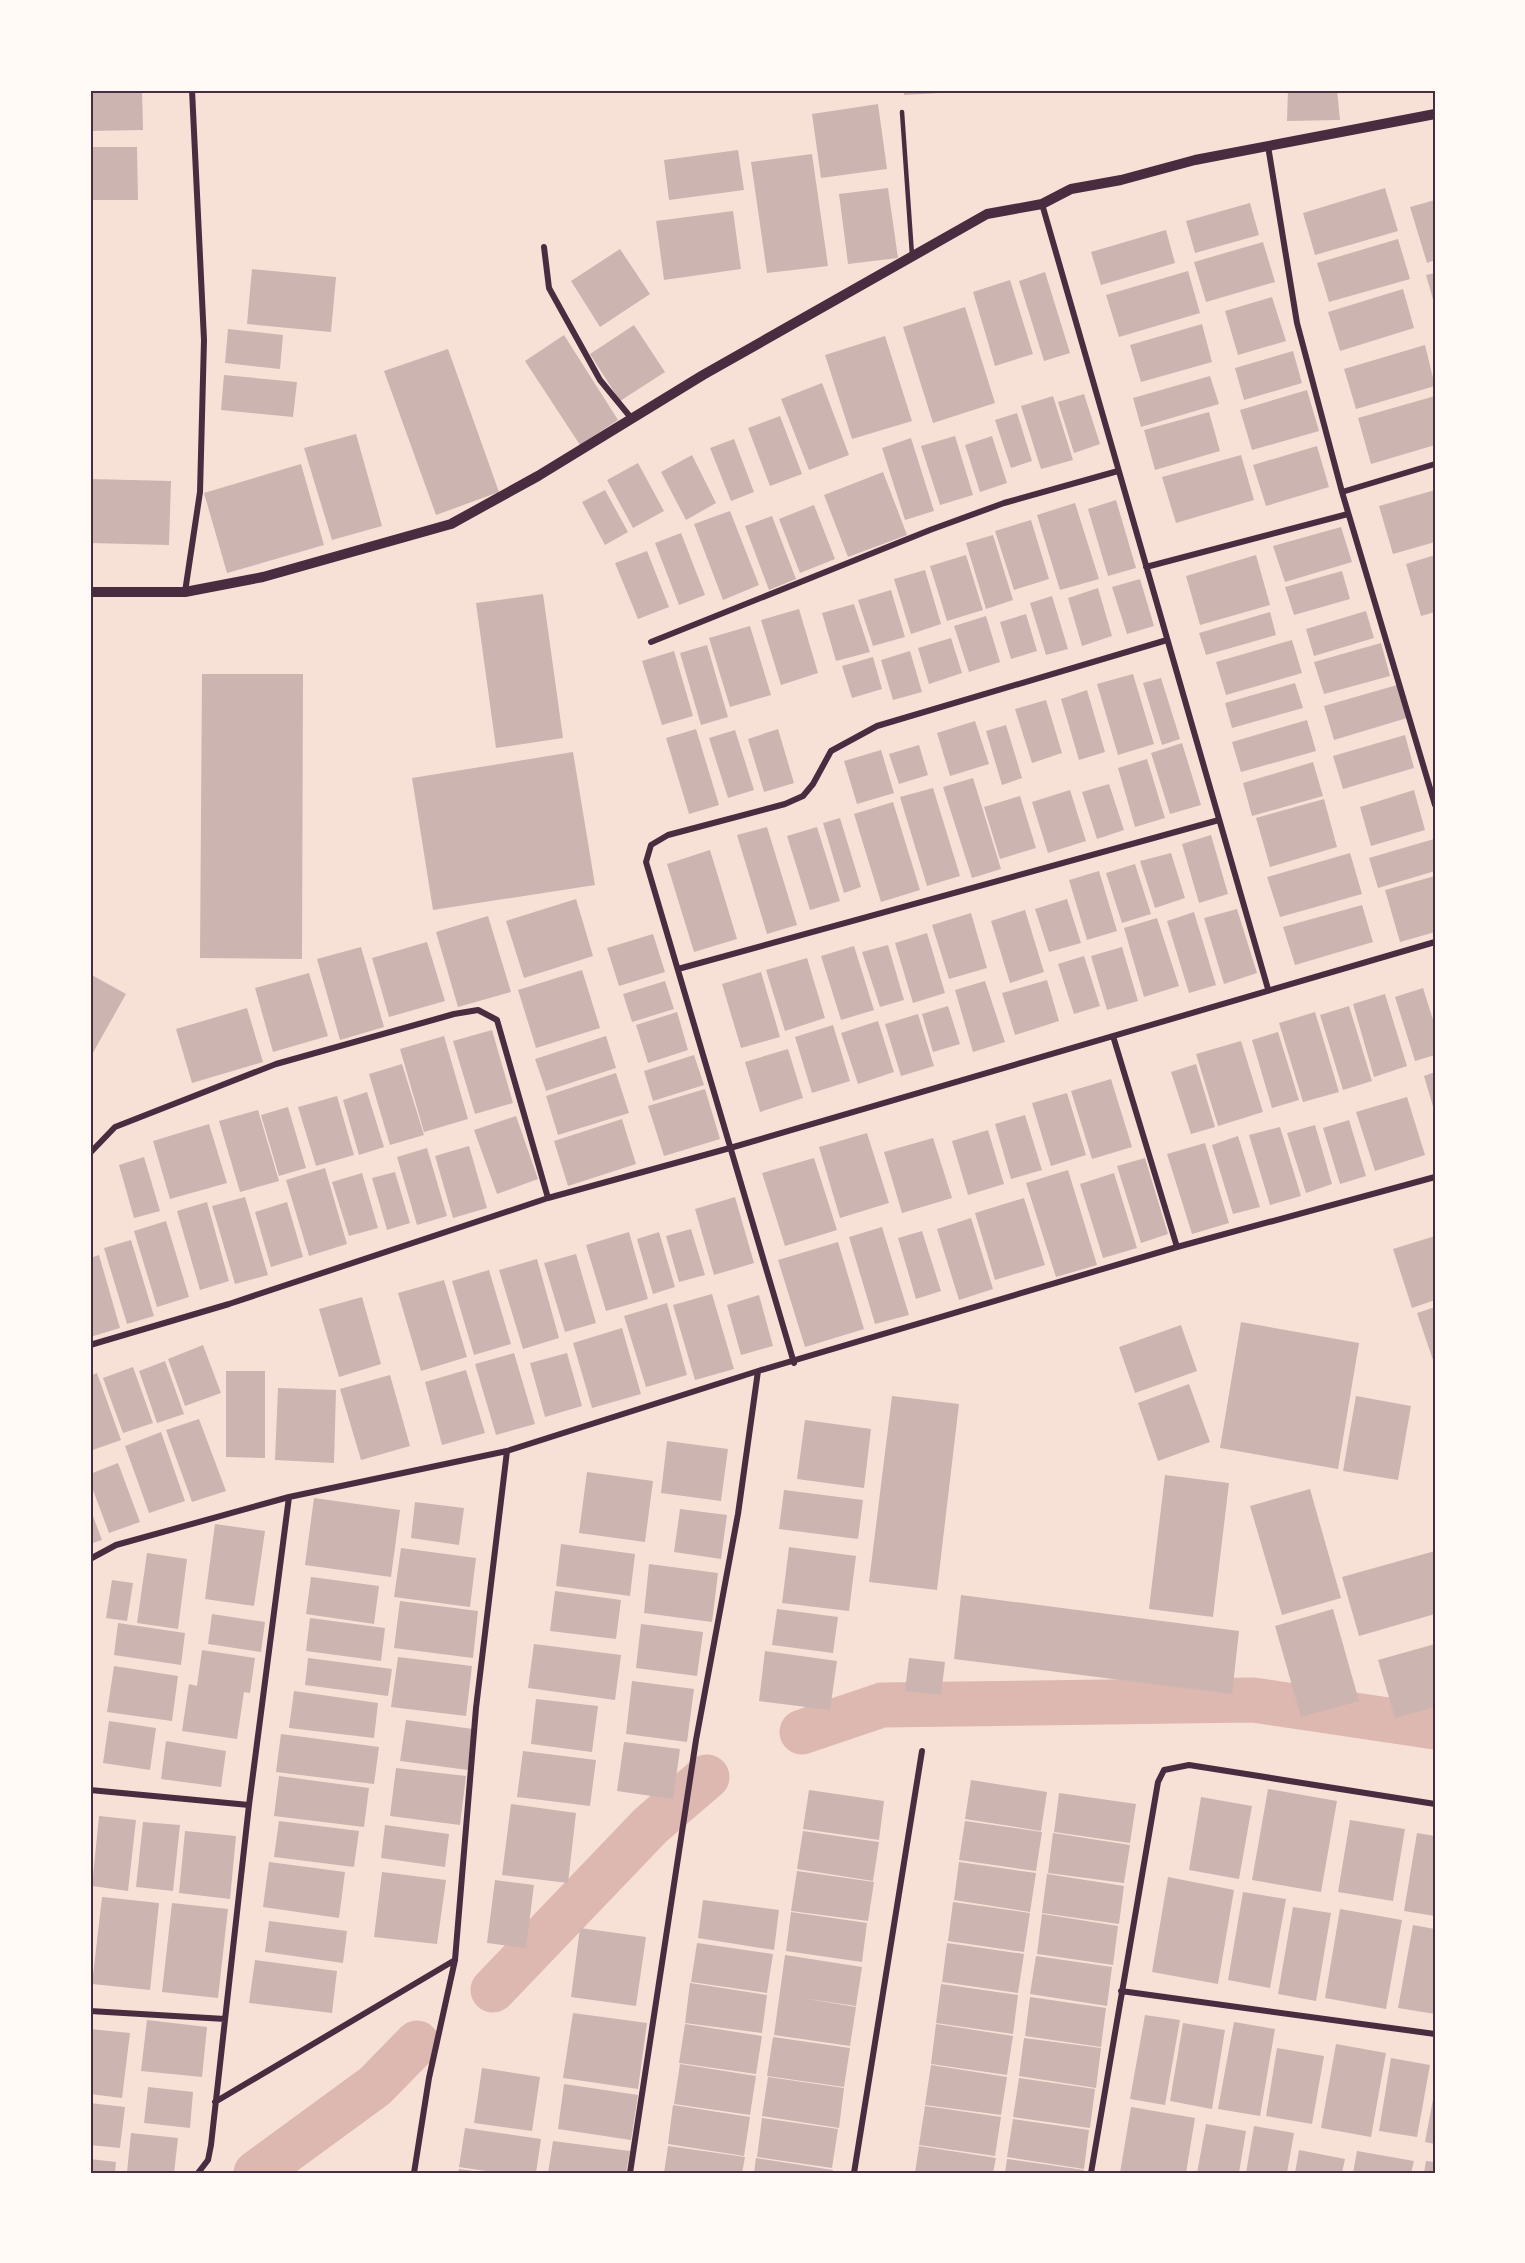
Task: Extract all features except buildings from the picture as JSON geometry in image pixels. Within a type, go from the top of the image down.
[{"type":"street","points":[[185,592],[200,492],[203,352],[199,205],[192,90]]},
{"type":"street","points":[[90,592],[185,592],[263,577],[451,524],[538,476],[703,375],[987,214],[1042,204],[1071,189],[1121,180],[1195,160],[1435,114]]},
{"type":"street","points":[[1269,146],[1297,323],[1348,514],[1435,805]]},
{"type":"street","points":[[1042,204],[1268,989]]},
{"type":"street","points":[[544,247],[549,288],[600,380],[632,419]]},
{"type":"street","points":[[1342,492],[1435,464]]},
{"type":"street","points":[[651,642],[930,530],[1004,503],[1118,471]]},
{"type":"street","points":[[1146,567],[1348,514]]},
{"type":"street","points":[[794,1363],[646,862],[651,845],[668,835],[785,804],[803,796],[813,784],[831,751],[854,736],[878,726],[1167,640]]},
{"type":"street","points":[[678,969],[1219,820]]},
{"type":"street","points":[[90,1345],[228,1304],[548,1198],[730,1148],[1435,942]]},
{"type":"street","points":[[90,1153],[115,1127],[276,1064],[454,1014],[478,1010],[497,1020],[548,1198]]},
{"type":"street","points":[[1113,1036],[1177,1247]]},
{"type":"street","points":[[90,1559],[116,1545],[289,1497],[507,1451],[758,1371],[794,1363],[1177,1247],[1435,1177]]},
{"type":"street","points":[[630,2173],[696,1740],[738,1514],[758,1371]]},
{"type":"street","points":[[414,2173],[429,2078],[455,1960],[476,1707],[507,1451]]},
{"type":"street","points":[[198,2173],[208,2160],[212,2145],[249,1805],[289,1497]]},
{"type":"street","points":[[854,2173],[922,1750]]},
{"type":"street","points":[[1091,2173],[1158,1782],[1164,1770],[1189,1765],[1435,1804]]},
{"type":"street","points":[[90,1790],[249,1805]]},
{"type":"street","points":[[215,2102],[455,1960]]},
{"type":"street","points":[[1121,1991],[1435,2034]]},
{"type":"street","points":[[90,2011],[225,2019]]},
{"type":"lane","points":[[902,112],[912,258]]},
{"type":"waterway","points":[[802,1732],[882,1705],[1253,1700],[1435,1727]]},
{"type":"waterway","points":[[493,1990],[651,1825],[707,1777]]},
{"type":"waterway","points":[[256,2173],[375,2086],[417,2043]]}]
